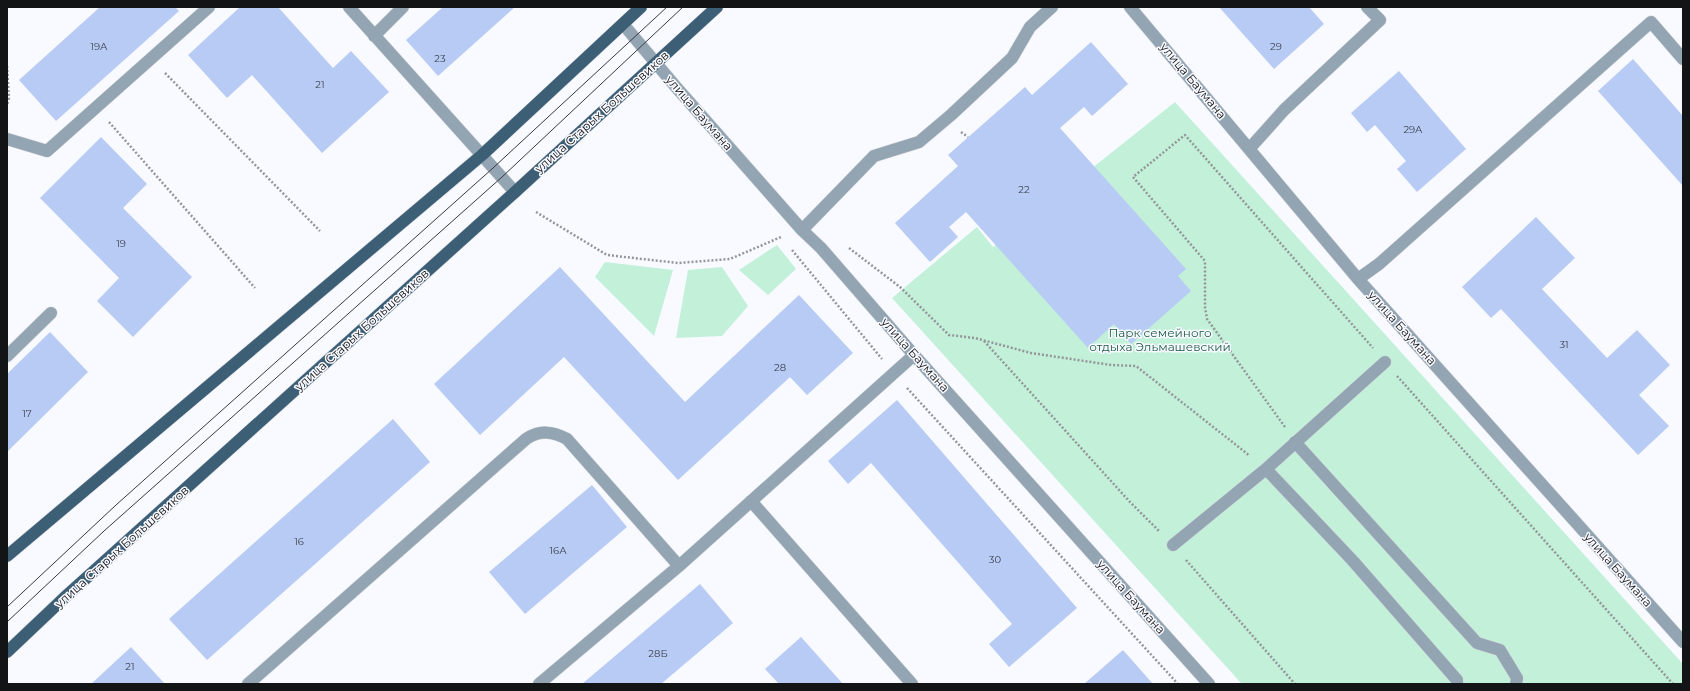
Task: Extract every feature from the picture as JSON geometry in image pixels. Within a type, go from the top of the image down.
[{"type":"main road","points":[[7,556],[482,155],[641,7]]},
{"type":"main road","name":"улица Старых Большевиков","points":[[7,652],[64,598],[515,192],[717,7]]},
{"type":"street","points":[[7,139],[47,151],[209,7]]},
{"type":"street","points":[[348,7],[515,192]]},
{"type":"street","points":[[374,36],[403,7]]},
{"type":"street","points":[[802,230],[874,156],[920,142],[951,115],[1012,58],[1030,27],[1052,7]]},
{"type":"street","name":"улица Баумана","points":[[1130,7],[1250,148],[1358,279],[1683,642]]},
{"type":"street","points":[[1250,148],[1284,110],[1380,20],[1367,7]]},
{"type":"street","points":[[1358,279],[1379,264],[1651,22],[1683,59]]},
{"type":"street","name":"улица Баумана","points":[[623,24],[802,230],[821,248],[914,355],[1209,684]]},
{"type":"street","points":[[7,356],[51,313]]},
{"type":"street","points":[[539,684],[679,566],[914,355]]},
{"type":"street","points":[[1172,545],[1266,469],[1384,362]]},
{"type":"street","points":[[248,684],[526,438],[533,435],[550,432],[567,439],[679,566]]},
{"type":"street","points":[[1295,442],[1477,643],[1500,650],[1517,678],[1516,684]]},
{"type":"street","points":[[1266,469],[1353,561],[1457,680],[1457,684]]},
{"type":"street","points":[[751,501],[912,684]]},
{"type":"path","points":[[151,58],[320,231]]},
{"type":"path","points":[[7,66],[9,98],[7,105]]},
{"type":"path","points":[[96,107],[256,288]]},
{"type":"path","points":[[821,248],[848,248],[900,286],[949,335],[983,341],[1031,353],[1111,365],[1136,366],[1266,469]]},
{"type":"path","points":[[983,341],[1172,545],[1295,684]]},
{"type":"green space","name":"Парк семейного отдыха Эльмашевский","points":[[1175,102],[1683,664],[1683,684],[1242,684],[892,298],[977,227],[993,247]]},
{"type":"green space","points":[[777,245],[796,269],[768,295],[739,270]]},
{"type":"green space","points":[[605,262],[673,270],[654,336],[595,277]]},
{"type":"green space","points":[[722,267],[748,306],[722,336],[676,338],[688,270]]},
{"type":"building","points":[[100,7],[175,7],[179,11],[56,121],[19,80]]},
{"type":"building","points":[[240,7],[278,7],[333,68],[351,51],[389,92],[322,153],[252,75],[227,98],[188,55]]},
{"type":"building","points":[[443,7],[515,7],[438,76],[406,40]]},
{"type":"building","points":[[1219,7],[1309,7],[1324,24],[1274,69]]},
{"type":"building","points":[[1091,42],[1128,84],[1092,116],[1084,107],[1060,128],[1186,269],[1178,276],[1191,291],[1131,344],[1114,324],[1088,348],[966,212],[949,227],[958,237],[930,262],[895,223],[958,166],[948,155],[1025,87],[1032,95]]},
{"type":"building","points":[[1633,59],[1683,116],[1683,186],[1598,91]]},
{"type":"building","points":[[1399,71],[1466,149],[1417,192],[1397,169],[1406,161],[1375,125],[1367,132],[1351,113]]},
{"type":"building","points":[[101,137],[147,184],[123,208],[192,277],[133,337],[97,301],[119,278],[40,198]]},
{"type":"building","points":[[1536,217],[1575,258],[1542,289],[1607,358],[1637,330],[1670,365],[1639,395],[1669,426],[1638,455],[1501,309],[1491,318],[1462,287]]},
{"type":"building","points":[[560,267],[685,402],[799,295],[853,353],[807,395],[790,377],[678,480],[564,357],[480,435],[434,384]]},
{"type":"building","points":[[50,332],[88,372],[7,452],[7,374]]},
{"type":"building","points":[[897,400],[1077,608],[1009,667],[989,644],[1012,624],[871,463],[848,484],[828,461]]},
{"type":"building","points":[[393,419],[430,462],[207,660],[169,619]]},
{"type":"building","points":[[592,485],[627,527],[525,614],[489,572]]},
{"type":"building","points":[[700,584],[733,623],[661,684],[582,684]]},
{"type":"building","points":[[801,637],[843,684],[779,684],[765,669]]},
{"type":"building","points":[[131,647],[165,684],[91,684]]},
{"type":"building","points":[[1123,650],[1153,684],[1084,684]]},
{"type":"tram line","points":[[7,607],[116,505],[493,168],[667,7]]},
{"type":"tram line","points":[[7,622],[104,531],[502,177],[683,7]]}]
